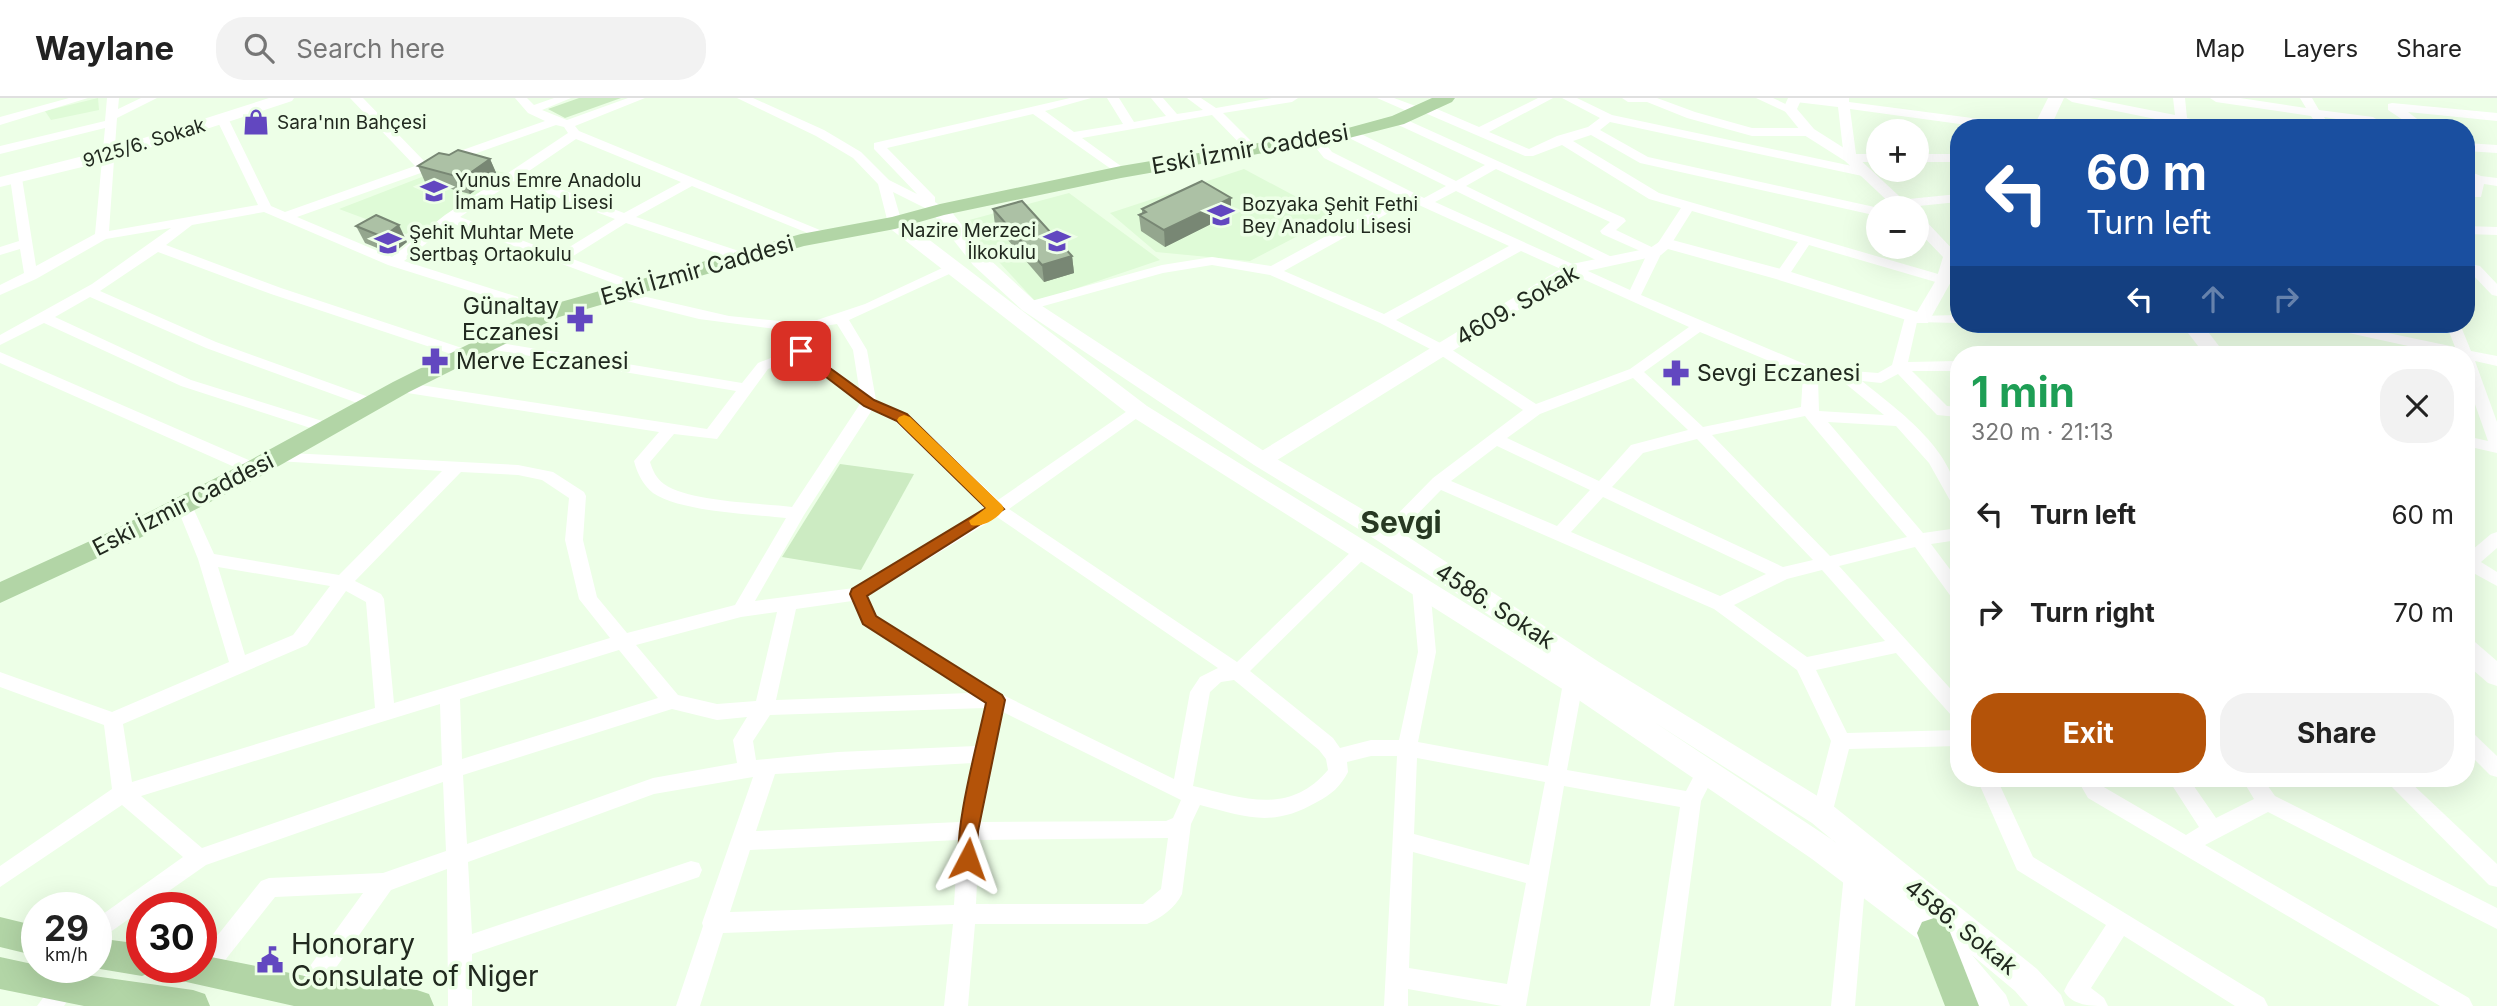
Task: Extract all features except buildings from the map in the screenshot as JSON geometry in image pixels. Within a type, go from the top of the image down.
[{"type":"main road","name":"9125/6. Sokak","points":[[8,180],[109,155],[286,98]]},
{"type":"main road","name":"Eski İzmir Caddesi","points":[[3,586],[184,505],[401,387],[551,312],[825,235],[895,223],[940,210],[1121,172],[1349,133],[1398,120],[1446,98]]},
{"type":"main road","points":[[2046,119],[2056,98]]},
{"type":"main road","name":"4586. Sokak","points":[[940,210],[980,261],[1029,306],[1262,460],[1387,535],[1590,668],[1822,814],[2026,979],[2049,1006]]},
{"type":"main road","name":"4586. Sokak","points":[[895,223],[1139,411],[1573,683],[1855,874],[1934,933],[1994,1006]]},
{"type":"main road","points":[[2475,657],[2497,676]]},
{"type":"main road","points":[[0,932],[21,937]]},
{"type":"main road","points":[[1934,933],[1962,1006]]},
{"type":"main road","points":[[0,973],[57,996],[178,1005]]},
{"type":"main road","points":[[217,974],[305,992],[416,1006]]},
{"type":"street","points":[[57,98],[78,99]]},
{"type":"street","points":[[102,236],[113,98]]},
{"type":"street","points":[[0,150],[112,119],[151,98]]},
{"type":"street","points":[[356,98],[423,167]]},
{"type":"street","points":[[521,98],[532,110],[690,182],[825,235]]},
{"type":"street","points":[[532,110],[565,98]]},
{"type":"street","points":[[284,217],[423,167],[566,126],[639,98]]},
{"type":"street","points":[[743,98],[795,121],[857,155],[884,183],[940,210]]},
{"type":"street","points":[[940,210],[878,146],[1085,98]]},
{"type":"street","points":[[1113,98],[1130,125]]},
{"type":"street","points":[[1157,98],[1174,118]]},
{"type":"street","points":[[1193,98],[1215,111],[1253,150]]},
{"type":"street","points":[[1073,136],[1292,98]]},
{"type":"street","points":[[1383,98],[1423,110],[1529,153],[1561,139],[1592,130],[1608,118]]},
{"type":"street","points":[[1479,132],[1547,98]]},
{"type":"street","points":[[1569,98],[1608,118],[1866,173]]},
{"type":"street","points":[[1628,98],[1650,98],[1691,115],[1752,132],[1809,132]]},
{"type":"street","points":[[1762,98],[1794,102],[1843,100],[1962,119]]},
{"type":"street","points":[[2072,98],[2168,119]]},
{"type":"street","points":[[2179,98],[2181,119]]},
{"type":"street","points":[[2216,98],[2357,119]]},
{"type":"street","points":[[2306,98],[2319,119]]},
{"type":"street","points":[[0,121],[78,99]]},
{"type":"street","points":[[1843,100],[1850,158]]},
{"type":"street","points":[[1794,102],[1809,132],[1850,158],[1866,172]]},
{"type":"street","points":[[2389,102],[2497,117]]},
{"type":"street","points":[[2389,102],[2411,119]]},
{"type":"street","points":[[1036,110],[1121,172]]},
{"type":"street","points":[[2139,119],[2141,111]]},
{"type":"street","points":[[222,118],[266,208]]},
{"type":"street","points":[[1398,120],[1619,221],[1607,231],[1660,248]]},
{"type":"street","points":[[394,262],[511,175],[566,126]]},
{"type":"street","points":[[1592,130],[1644,160],[1866,209]]},
{"type":"street","points":[[1349,133],[1609,261]]},
{"type":"street","points":[[1315,139],[1328,155],[1410,196],[1633,297],[1811,373],[1881,378],[1899,366],[1950,366]]},
{"type":"street","points":[[1561,139],[1654,196],[1688,208],[1950,279]]},
{"type":"street","points":[[2475,148],[2497,149]]},
{"type":"street","points":[[1850,158],[1866,158]]},
{"type":"street","points":[[1929,158],[1950,158]]},
{"type":"street","points":[[1426,202],[1494,165]]},
{"type":"street","points":[[511,175],[625,218],[746,258]]},
{"type":"street","points":[[2475,178],[2497,182]]},
{"type":"street","points":[[8,180],[26,243],[31,275]]},
{"type":"street","points":[[561,258],[690,182]]},
{"type":"street","points":[[1877,182],[1891,196]]},
{"type":"street","points":[[884,183],[895,223]]},
{"type":"street","points":[[1273,271],[1410,196]]},
{"type":"street","points":[[1929,202],[1950,199]]},
{"type":"street","points":[[0,291],[102,236],[266,208],[394,262],[551,312]]},
{"type":"street","points":[[1633,297],[1660,248],[1688,208]]},
{"type":"street","points":[[450,218],[640,289]]},
{"type":"street","points":[[0,341],[44,318],[158,247],[190,220]]},
{"type":"street","points":[[2475,230],[2497,231]]},
{"type":"street","points":[[1929,232],[1950,252]]},
{"type":"street","points":[[1782,275],[1807,239]]},
{"type":"street","points":[[0,251],[26,243]]},
{"type":"street","points":[[1385,320],[1521,245]]},
{"type":"street","points":[[158,247],[275,291],[479,350],[745,388]]},
{"type":"street","name":"4609. Sokak","points":[[1262,460],[1573,269],[1660,248],[1782,275],[1917,318]]},
{"type":"street","points":[[1029,306],[1162,269],[1212,261],[1273,271],[1385,320],[1441,349],[1534,410]]},
{"type":"street","points":[[616,294],[684,313],[790,327],[841,319],[953,267]]},
{"type":"street","points":[[2475,269],[2497,270]]},
{"type":"street","points":[[2475,273],[2497,292]]},
{"type":"street","points":[[1899,366],[1917,318],[1950,280]]},
{"type":"street","points":[[89,290],[211,345],[371,403]]},
{"type":"street","points":[[44,318],[186,383],[326,428]]},
{"type":"street","points":[[1917,318],[1950,319]]},
{"type":"street","points":[[741,610],[797,513],[869,403],[860,350],[841,319]]},
{"type":"street","points":[[1387,535],[1439,482],[1534,410],[1635,372],[1699,326]]},
{"type":"street","points":[[790,327],[801,351],[869,403],[902,418],[997,509],[1238,672],[1326,744],[1336,757],[1338,772],[1325,788],[1289,808],[1255,810],[1188,794],[996,700],[869,620],[858,594]]},
{"type":"street","points":[[2365,333],[2422,346]]},
{"type":"street","points":[[401,387],[711,435],[763,366],[801,351]]},
{"type":"street","points":[[0,357],[254,469]]},
{"type":"street","points":[[2475,358],[2497,362]]},
{"type":"street","points":[[1899,366],[1950,411]]},
{"type":"street","points":[[1635,372],[1702,432],[1827,561],[1950,701]]},
{"type":"street","points":[[1811,373],[1812,413],[1919,540],[1950,582]]},
{"type":"street","points":[[1846,376],[1901,421],[1935,460],[1950,486]]},
{"type":"street","points":[[2475,384],[2497,446],[2475,442]]},
{"type":"street","points":[[0,878],[123,793],[624,641],[741,610],[858,594],[997,509],[1139,411]]},
{"type":"street","points":[[1560,534],[1637,449],[1702,432],[1812,413],[1901,421]]},
{"type":"street","points":[[670,429],[642,461],[643,470],[652,483],[664,492],[686,498],[797,513]]},
{"type":"street","points":[[1495,439],[1782,574]]},
{"type":"street","points":[[277,456],[518,470],[547,476],[578,496],[574,540],[588,600],[672,701]]},
{"type":"street","points":[[0,679],[113,720],[300,640],[343,582],[457,466]]},
{"type":"street","points":[[1439,482],[1720,604],[1804,665],[1841,741],[1822,814]]},
{"type":"street","points":[[184,505],[207,559],[239,665]]},
{"type":"street","points":[[1720,604],[1782,574],[1827,561],[1950,535]]},
{"type":"street","points":[[2475,555],[2497,538]]},
{"type":"street","points":[[713,923],[965,914],[1147,914],[1171,894],[1188,794],[1200,692],[1205,681],[1216,674],[1238,672],[1362,551]]},
{"type":"street","points":[[207,559],[343,582],[375,599],[385,713]]},
{"type":"street","points":[[2475,566],[2497,580]]},
{"type":"street","points":[[1396,1006],[1407,748],[1427,652],[1421,587]]},
{"type":"street","points":[[688,1006],[740,841],[757,767],[743,740],[764,708],[788,603]]},
{"type":"street","points":[[1804,665],[1900,645]]},
{"type":"street","points":[[1398,978],[1515,1001],[1573,683]]},
{"type":"street","points":[[450,694],[450,771],[459,854],[463,947],[460,1006]]},
{"type":"street","points":[[112,921],[199,858],[450,771],[672,701],[717,712],[996,700]]},
{"type":"street","points":[[956,1006],[965,914],[969,831],[996,700]]},
{"type":"street","points":[[113,720],[123,793],[199,858]]},
{"type":"street","points":[[1841,741],[1950,738]]},
{"type":"street","points":[[1336,757],[1371,748],[1407,748],[1691,801]]},
{"type":"street","points":[[2475,748],[2497,769]]},
{"type":"street","points":[[217,945],[269,888],[383,883],[653,786],[757,767],[838,760],[985,754]]},
{"type":"street","points":[[1662,1006],[1691,801],[1706,772]]},
{"type":"street","points":[[1991,787],[2025,863],[2250,1005]]},
{"type":"street","points":[[2092,787],[2095,792],[2461,1006]]},
{"type":"street","points":[[2183,787],[2212,830]]},
{"type":"street","points":[[2258,787],[2268,802],[2497,919]]},
{"type":"street","points":[[2402,787],[2497,878]]},
{"type":"street","points":[[2187,845],[2268,802]]},
{"type":"street","points":[[740,841],[969,831],[1167,830],[1181,824]]},
{"type":"street","points":[[1401,840],[1537,877]]},
{"type":"street","points":[[463,947],[691,870]]},
{"type":"street","points":[[1843,1006],[1855,874]]},
{"type":"street","points":[[305,992],[383,883]]},
{"type":"street","points":[[2096,1006],[2076,990],[2120,922]]},
{"type":"shaded area","points":[[98,98],[99,110],[51,120],[45,111]]},
{"type":"shaded area","points":[[579,98],[621,98],[565,118],[548,109]]},
{"type":"shaded area","name":"Yunus Emre Anadolu İmam Hatip Lisesi","points":[[458,163],[505,173],[422,240],[339,209]]},
{"type":"shaded area","name":"Bozyaka Şehit Fethi Bey Anadolu Lisesi","points":[[1244,169],[1334,217],[1250,261],[1156,252],[1110,213]]},
{"type":"shaded area","name":"Nazire Merzeci İlkokulu","points":[[1069,193],[1160,260],[1036,302],[962,222]]},
{"type":"shaded area","points":[[840,464],[914,474],[861,570],[782,557]]},
{"type":"slow traffic","points":[[904,420],[997,509],[977,521]]},
{"type":"place","name":"Sara'nın Bahçesi","points":[[256,122]]},
{"type":"place","name":"Yunus Emre Anadolu İmam Hatip Lisesi","points":[[434,191]]},
{"type":"place","name":"Bozyaka Şehit Fethi Bey Anadolu Lisesi","points":[[1221,215]]},
{"type":"place","name":"Nazire Merzeci İlkokulu","points":[[1057,241]]},
{"type":"place","name":"Şehit Muhtar Mete Sertbaş Ortaokulu","points":[[388,243]]},
{"type":"place","name":"Günaltay Eczanesi","points":[[580,319]]},
{"type":"place","name":"Merve Eczanesi","points":[[435,361]]},
{"type":"place","name":"Sevgi Eczanesi","points":[[1676,373]]},
{"type":"place","name":"Honorary Consulate of Niger","points":[[270,960]]},
{"type":"district","name":"Sevgi","points":[[1401,522]]},
{"type":"route","points":[[801,351],[869,403],[902,418],[997,509],[858,594],[869,620],[996,700],[969,831],[968,859]]}]
